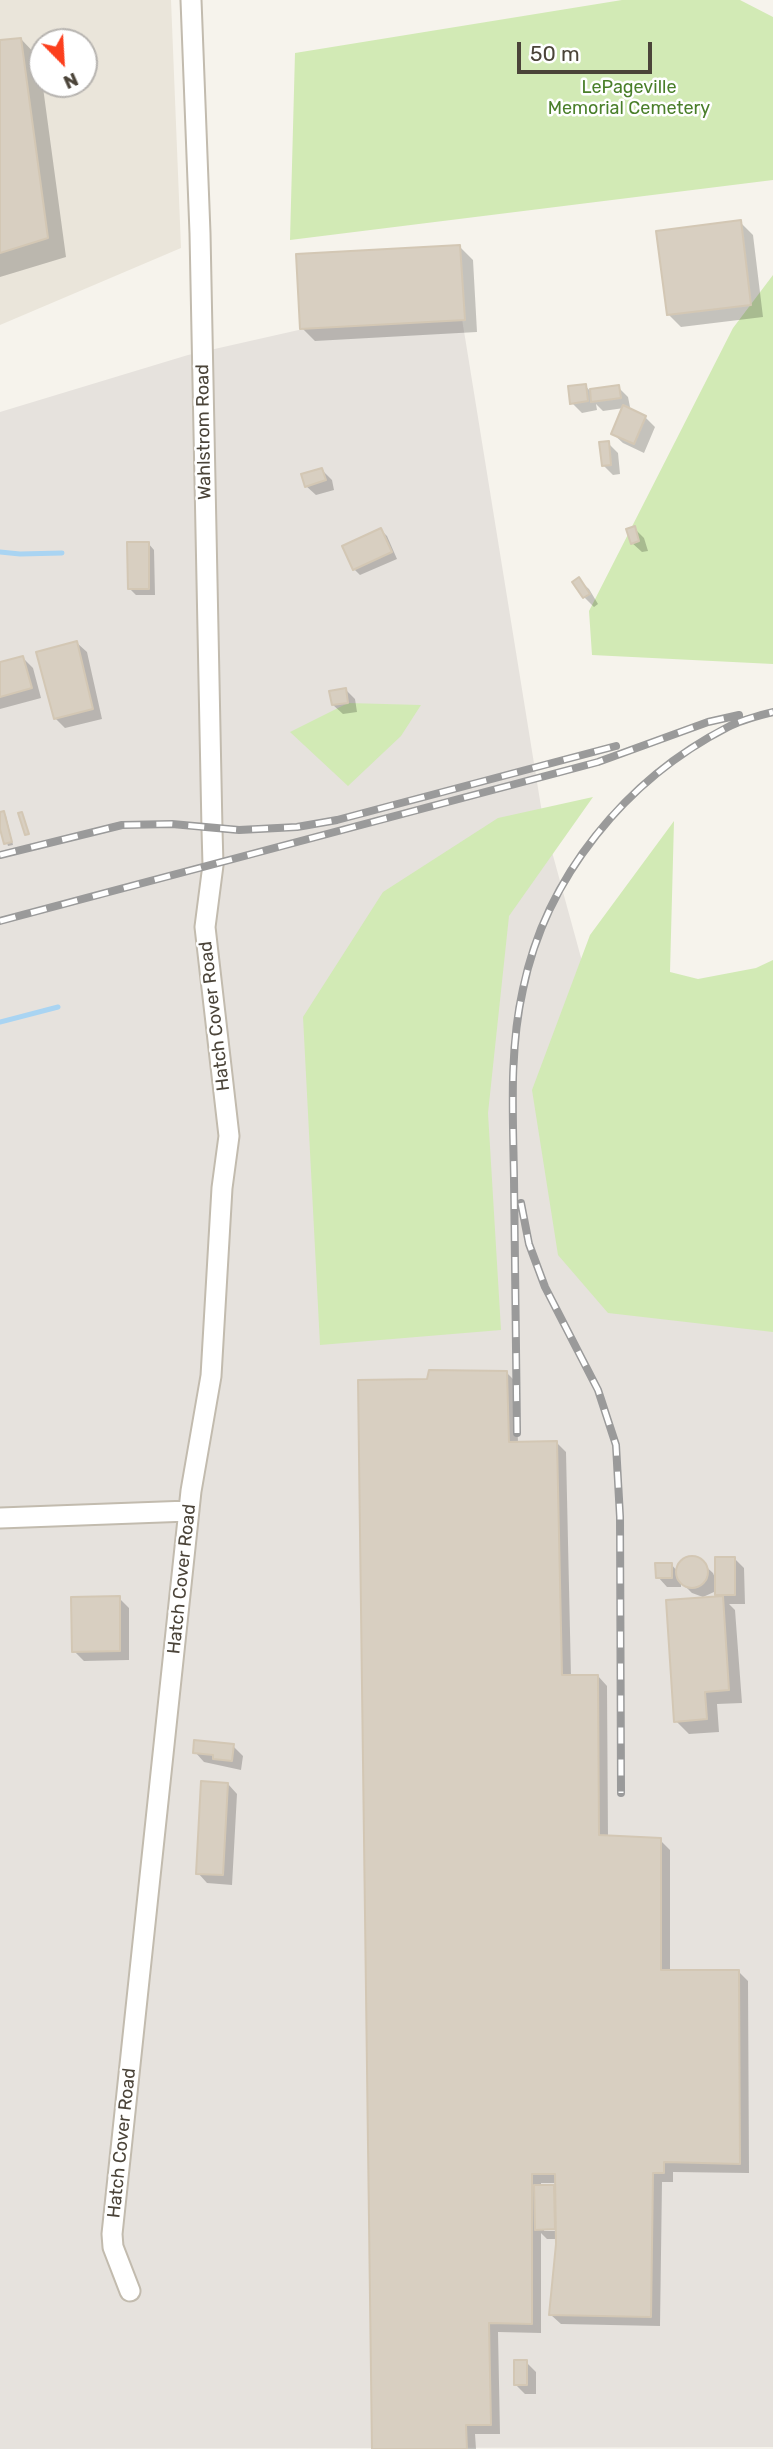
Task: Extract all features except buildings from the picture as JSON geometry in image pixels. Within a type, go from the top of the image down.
[{"type":"street","name":"Wahlstrom Road","points":[[191,0],[200,246],[213,865]]},
{"type":"street","name":"Hatch Cover Road","points":[[130,2291],[113,2247],[113,2234],[189,1511],[211,1376],[222,1188],[229,1136],[205,927],[213,865]]},
{"type":"street","points":[[0,1518],[189,1511]]},
{"type":"shaded area","points":[[0,0],[171,0],[181,248],[0,325]]},
{"type":"shaded area","points":[[458,294],[543,819],[637,1162],[773,1256],[773,2447],[0,2449],[0,412],[188,355]]},
{"type":"green space","name":"LePageville Memorial Cemetery","points":[[622,0],[740,0],[773,17],[773,180],[290,240],[295,53]]},
{"type":"green space","points":[[773,275],[773,664],[592,655],[589,611],[733,328]]},
{"type":"green space","points":[[348,703],[421,705],[401,736],[348,786],[290,732]]},
{"type":"green space","points":[[593,797],[509,916],[488,1113],[501,1330],[320,1345],[303,1017],[383,892],[498,818]]},
{"type":"green space","points":[[674,821],[670,972],[698,979],[756,968],[773,960],[773,1332],[608,1313],[558,1255],[532,1090],[590,935]]},
{"type":"waterway","points":[[0,552],[62,553]]},
{"type":"waterway","points":[[0,1022],[58,1007]]},
{"type":"railway","points":[[517,1433],[513,1084],[519,1012],[534,948],[550,908],[571,871],[624,803],[656,774],[691,749],[733,725],[773,712]]},
{"type":"railway","points":[[0,921],[598,762],[708,722],[739,715]]},
{"type":"railway","points":[[0,855],[122,825],[172,824],[239,830],[297,827],[337,820],[616,746]]},
{"type":"railway","points":[[521,1203],[529,1244],[545,1287],[598,1390],[616,1445],[620,1517],[621,1793]]}]
